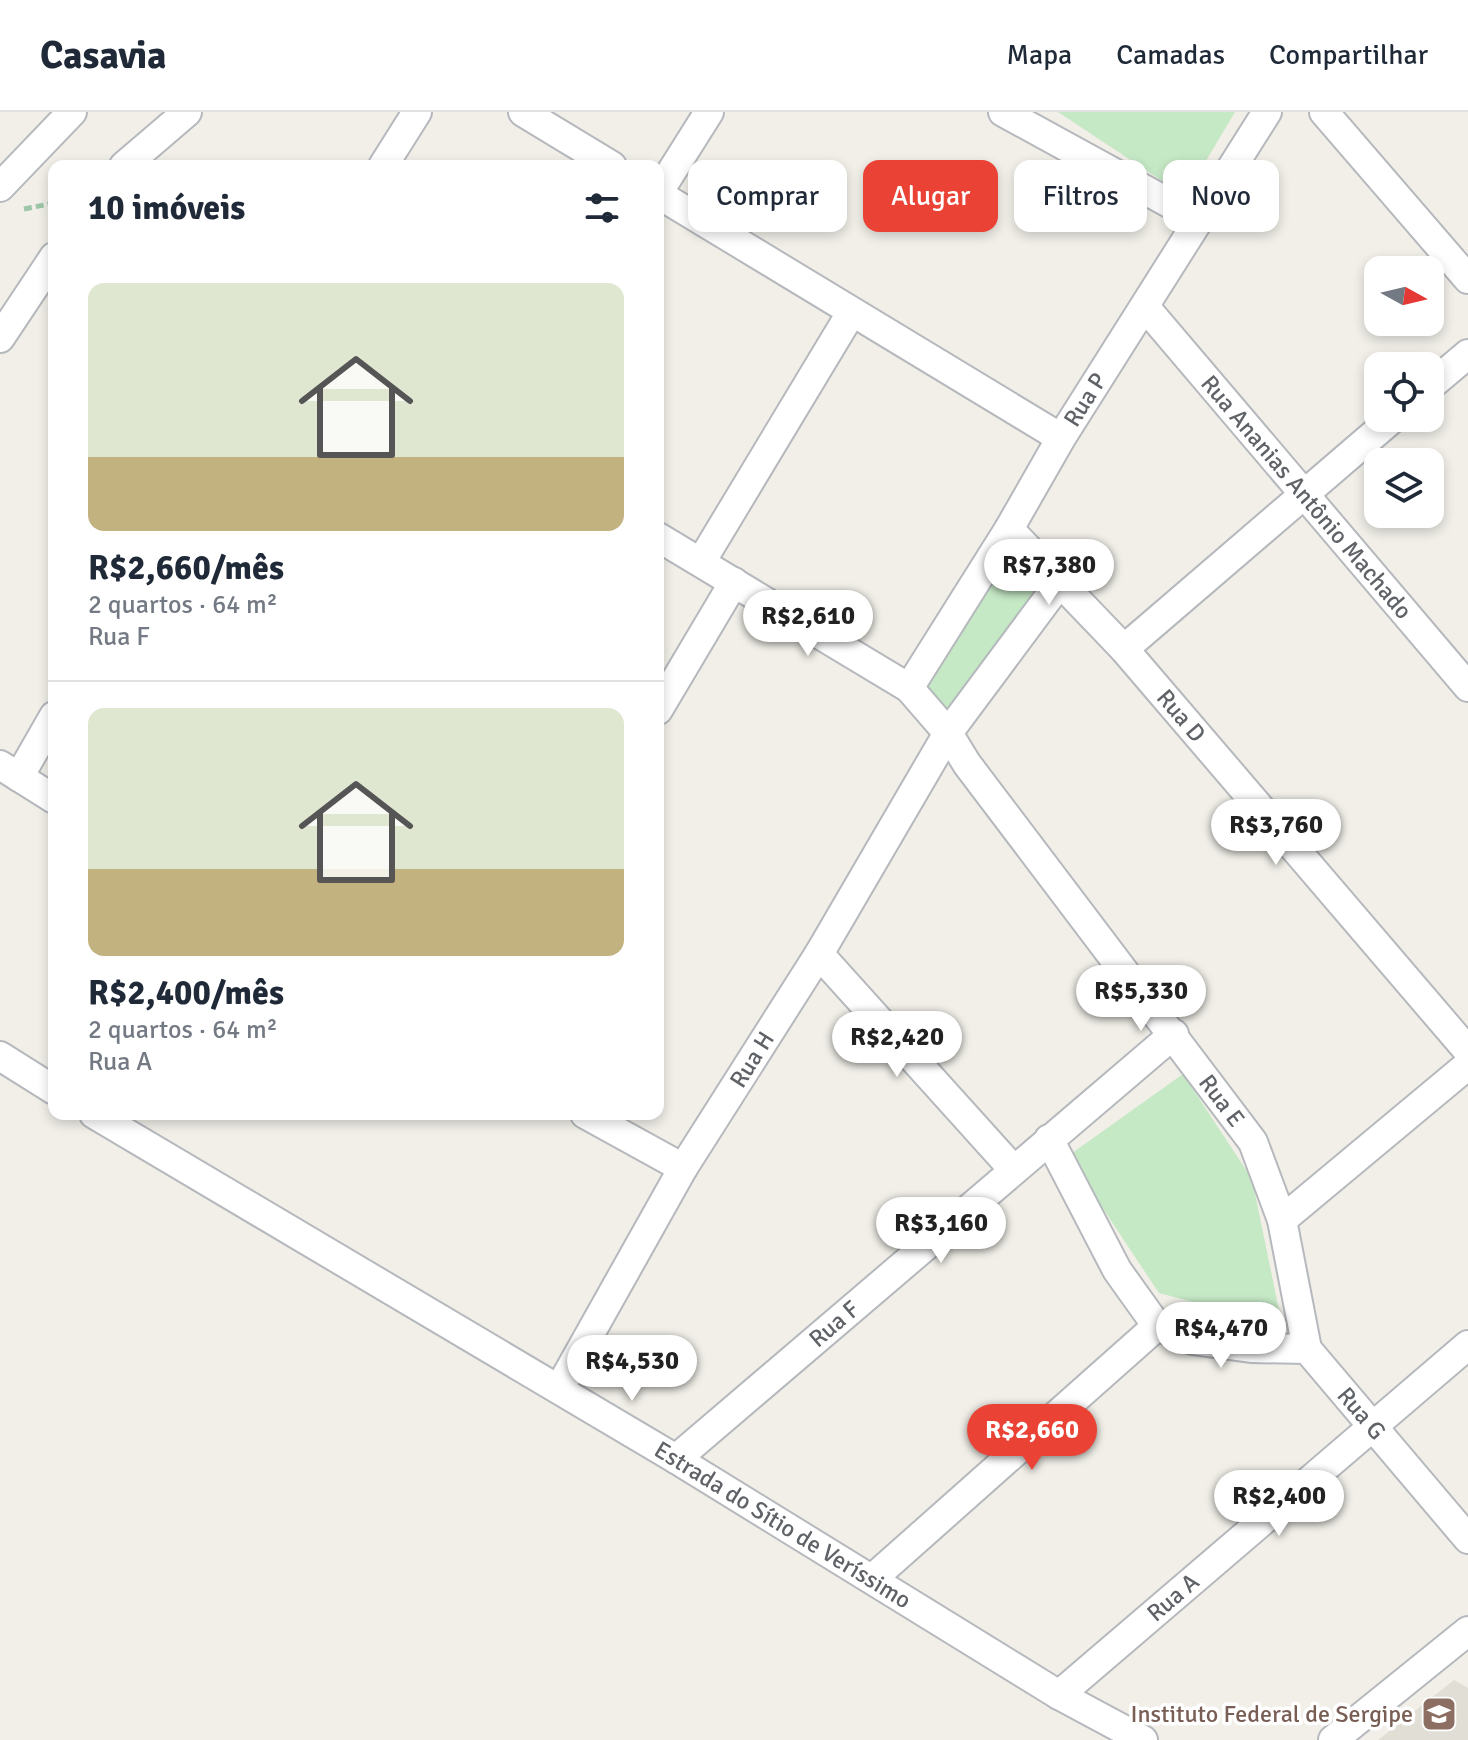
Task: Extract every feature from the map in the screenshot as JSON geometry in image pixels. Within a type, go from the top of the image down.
[{"type":"street","points":[[7,199],[72,112]]},
{"type":"street","points":[[131,160],[187,112]]},
{"type":"street","points":[[387,160],[417,112]]},
{"type":"street","points":[[523,112],[602,160]]},
{"type":"street","points":[[664,183],[709,112]]},
{"type":"street","points":[[1003,112],[1163,200]]},
{"type":"street","name":"Rua P","points":[[1237,160],[1267,112]]},
{"type":"street","points":[[1324,112],[1468,279]]},
{"type":"street","points":[[664,197],[1061,438]]},
{"type":"street","name":"Rua P","points":[[909,688],[1009,529],[1061,438],[1193,232]]},
{"type":"street","points":[[0,338],[48,266]]},
{"type":"street","name":"Rua Ananias Antônio Machado","points":[[1146,308],[1468,687]]},
{"type":"street","points":[[701,562],[851,313]]},
{"type":"street","points":[[1444,374],[1468,354]]},
{"type":"street","points":[[1124,649],[1377,432]]},
{"type":"street","name":"Rua D","points":[[1009,529],[1124,649],[1468,1051]]},
{"type":"street","points":[[664,540],[909,688],[948,733]]},
{"type":"street","name":"Rua H","points":[[559,1389],[683,1168],[819,954],[948,733],[1061,581]]},
{"type":"street","points":[[664,700],[734,582]]},
{"type":"street","points":[[48,723],[9,771],[48,795]]},
{"type":"street","name":"Rua E","points":[[948,733],[967,764],[1253,1142],[1282,1220],[1307,1349]]},
{"type":"street","points":[[819,954],[1013,1169]]},
{"type":"street","name":"Rua F","points":[[676,1459],[1174,1034]]},
{"type":"street","points":[[0,1056],[48,1085]]},
{"type":"street","points":[[1282,1220],[1468,1065]]},
{"type":"street","name":"Estrada do Sítio de Veríssimo","points":[[104,1120],[676,1459],[1059,1695],[1143,1740]]},
{"type":"street","points":[[596,1120],[683,1168]]},
{"type":"street","points":[[1049,1139],[1117,1270],[1157,1326],[1192,1340],[1251,1348],[1307,1349]]},
{"type":"street","points":[[872,1579],[1157,1326]]},
{"type":"street","name":"Rua A","points":[[1059,1695],[1370,1425],[1468,1345]]},
{"type":"street","name":"Rua G","points":[[1307,1349],[1468,1539]]},
{"type":"street","points":[[1333,1740],[1468,1631]]},
{"type":"path","points":[[7,199],[48,202]]},
{"type":"shaded area","name":"Instituto Federal de Sergipe","points":[[1454,1680],[1468,1688],[1468,1740],[1378,1740]]},
{"type":"green space","points":[[1058,112],[1235,112],[1206,160],[1163,160],[1163,181],[1147,171],[1147,160],[1131,160]]},
{"type":"green space","points":[[1009,549],[1046,587],[946,715],[923,690]]},
{"type":"green space","points":[[1183,1074],[1252,1179],[1282,1325],[1159,1293],[1068,1156]]},
{"type":"place","name":"Instituto Federal de Sergipe","points":[[1439,1714]]}]
